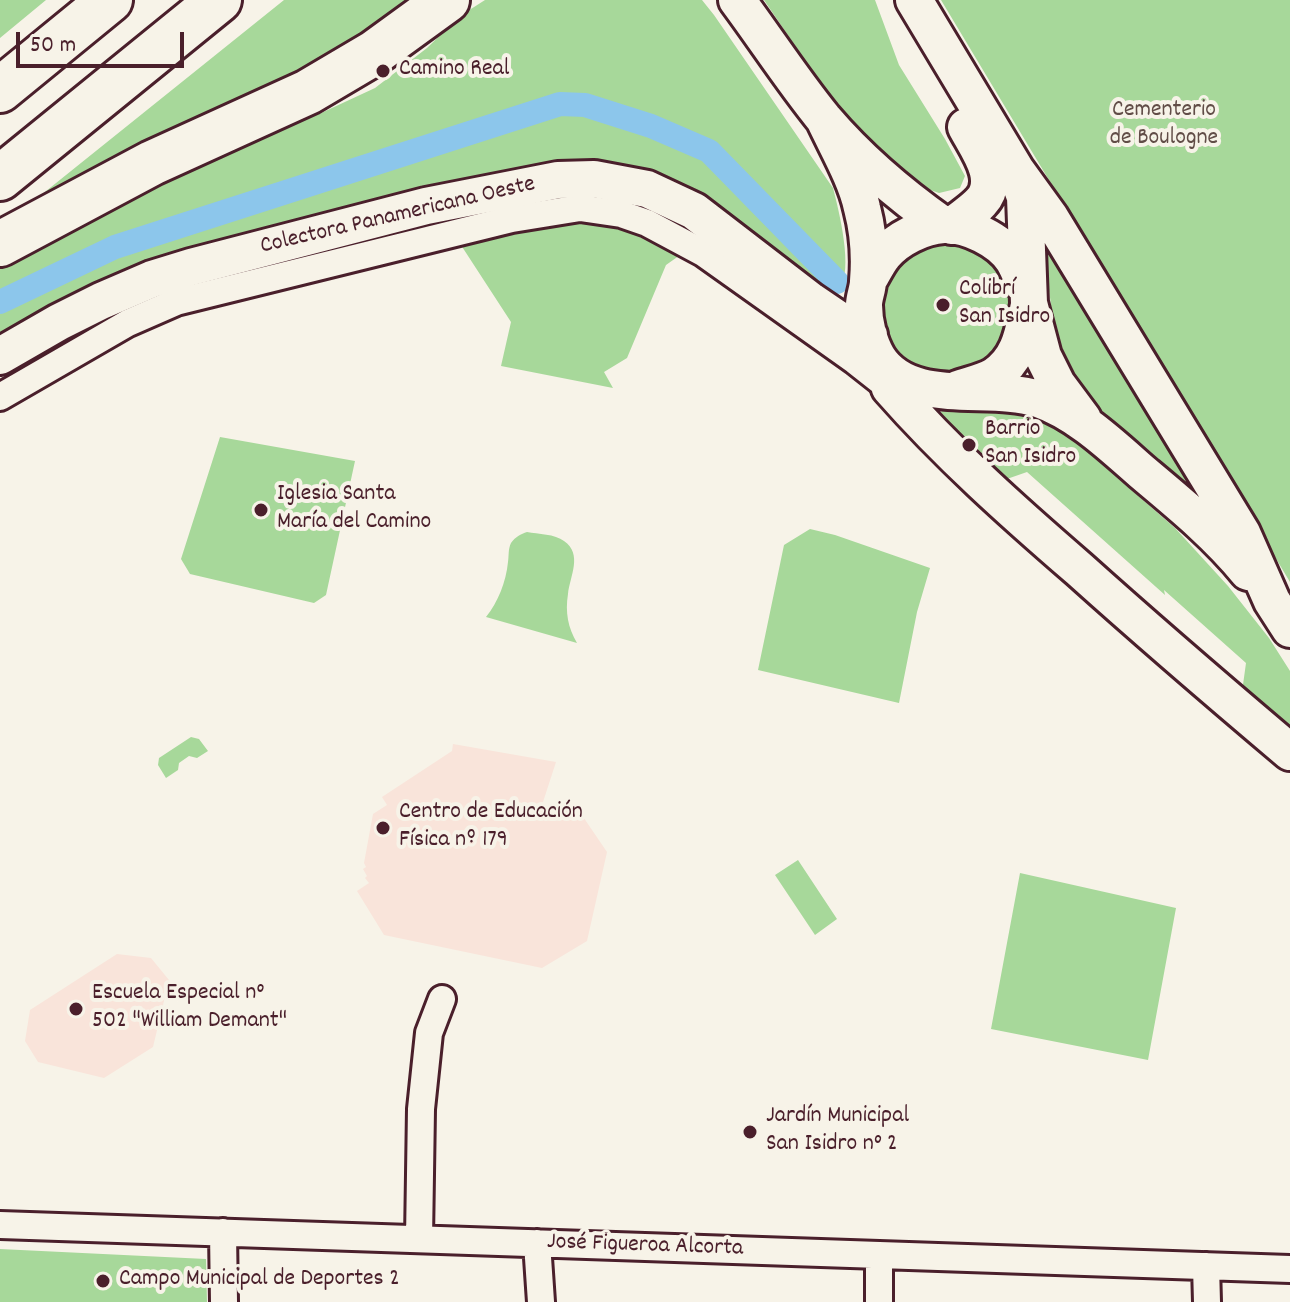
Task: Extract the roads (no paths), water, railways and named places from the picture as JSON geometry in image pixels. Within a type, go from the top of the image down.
[{"type":"highway","points":[[0,90],[110,0]]},
{"type":"highway","points":[[0,178],[219,0]]},
{"type":"highway","points":[[0,244],[152,163],[308,92],[374,53],[447,0]]},
{"type":"street","points":[[737,0],[824,119],[883,180],[947,225],[986,235],[1012,258],[1028,297],[1043,356],[1057,384],[1089,426]]},
{"type":"street","points":[[868,281],[884,254],[909,235],[947,225],[983,200],[989,181],[983,158],[895,0]]},
{"type":"street","points":[[914,0],[1242,533],[1281,615]]},
{"type":"street","points":[[824,119],[862,208],[868,281],[862,348]]},
{"type":"street","points":[[953,391],[993,377],[1010,362],[1021,345],[1028,297],[1025,197],[1016,170]]},
{"type":"street","name":"Colectora Panamericana Oeste","points":[[0,356],[101,301],[152,279],[191,267],[426,206],[558,180],[594,179],[647,189],[694,211],[839,320],[862,348]]},
{"type":"street","points":[[0,397],[128,323],[176,302],[512,219],[580,208],[621,214],[647,223],[703,253],[879,359],[922,424],[1016,514],[1290,752]]},
{"type":"street","points":[[892,382],[1036,399],[1089,426],[1224,544],[1281,615]]},
{"type":"street","points":[[419,1239],[421,1109],[429,1033],[442,999]]},
{"type":"street","name":"José Figueroa Alcorta","points":[[0,1225],[1290,1269]]},
{"type":"street","points":[[223,1232],[224,1302]]},
{"type":"street","points":[[537,1243],[541,1302]]},
{"type":"street","points":[[879,1255],[879,1302]]},
{"type":"street","points":[[1206,1266],[1207,1302]]},
{"type":"waterway","points":[[0,302],[115,247],[560,104],[585,105],[651,126],[709,151],[837,282]]},
{"type":"place","name":"Camino Real","points":[[383,71]]},
{"type":"place","name":"Colibrí San Isidro","points":[[943,305]]},
{"type":"place","name":"Barrio San Isidro","points":[[969,445]]},
{"type":"place","name":"Iglesia Santa María del Camino","points":[[261,510]]},
{"type":"place","name":"Centro de Educación Física nº 179","points":[[383,828]]},
{"type":"place","name":"Escuela Especial n° 502 \"William Demant\"","points":[[76,1009]]},
{"type":"place","name":"Jardín Municipal San Isidro n° 2","points":[[750,1132]]},
{"type":"place","name":"Campo Municipal de Deportes 2","points":[[103,1281]]},
{"type":"park label","name":"Cementerio de Boulogne","points":[[1164,126]]}]
